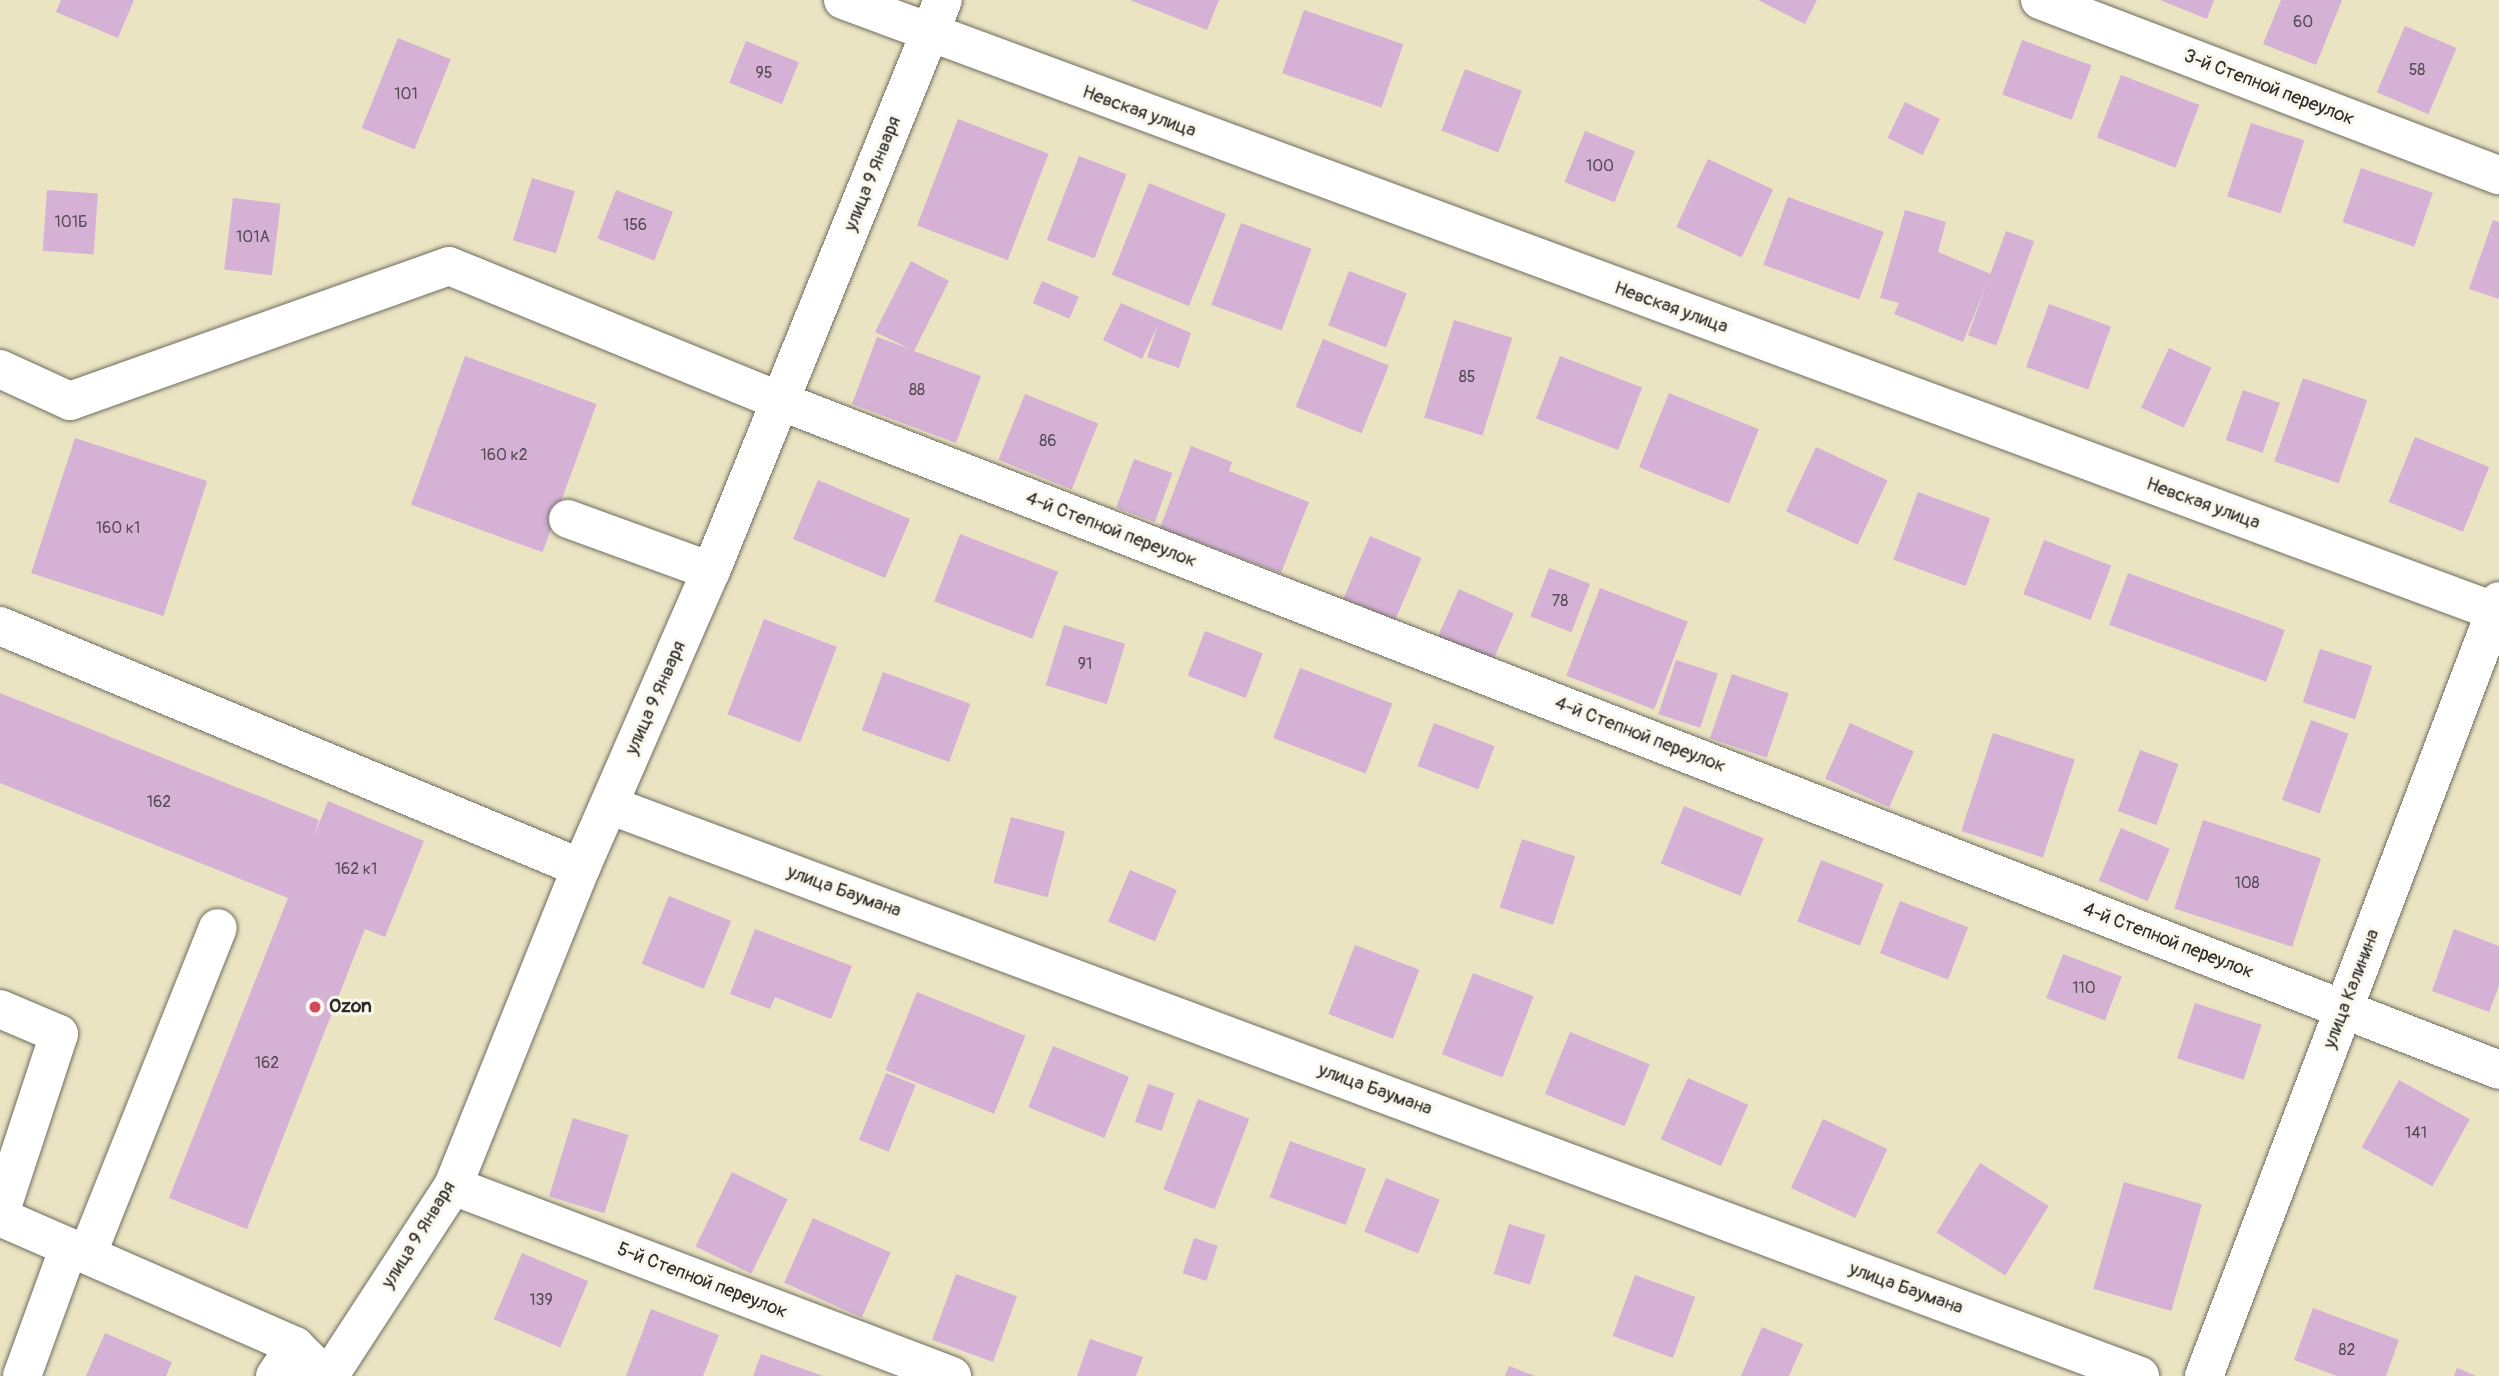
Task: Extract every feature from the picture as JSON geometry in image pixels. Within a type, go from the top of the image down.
[{"type":"street","name":"Невская улица","points":[[843,0],[937,17],[2498,608]]},
{"type":"street","name":"3-й Степной переулок","points":[[2040,0],[2499,175]]},
{"type":"street","name":"улица 9 Января","points":[[326,1376],[453,1186],[582,868],[711,572],[937,17]]},
{"type":"street","name":"4-й Степной переулок","points":[[0,369],[71,401],[449,266],[780,401],[2499,1070]]},
{"type":"street","points":[[568,519],[711,572]]},
{"type":"street","name":"улица Калинина","points":[[2204,1376],[2498,608]]},
{"type":"street","points":[[0,626],[582,868]]},
{"type":"street","name":"улица Баумана","points":[[609,805],[2140,1376]]},
{"type":"street","points":[[22,1376],[218,928]]},
{"type":"street","points":[[0,1009],[59,1034],[0,1215],[78,1251],[285,1361],[326,1376]]},
{"type":"street","name":"5-й Степной переулок","points":[[453,1186],[952,1376]]},
{"type":"building","points":[[61,0],[134,0],[118,38],[56,12]]},
{"type":"building","points":[[1130,0],[1219,0],[1207,30]]},
{"type":"building","points":[[1758,0],[1817,0],[1805,24]]},
{"type":"building","points":[[2160,0],[2214,0],[2207,19]]},
{"type":"building","points":[[2281,0],[2342,0],[2316,65],[2263,44]]},
{"type":"building","points":[[1304,10],[1403,44],[1381,108],[1282,73]]},
{"type":"building","points":[[2405,26],[2457,48],[2428,114],[2377,92]]},
{"type":"building","points":[[398,38],[451,59],[415,149],[362,128]]},
{"type":"building","points":[[2022,40],[2092,65],[2072,120],[2002,95]]},
{"type":"building","points":[[746,41],[799,62],[782,104],[729,83]]},
{"type":"building","points":[[1465,69],[1522,91],[1498,152],[1441,131]]},
{"type":"building","points":[[2121,75],[2199,105],[2175,168],[2097,138]]},
{"type":"building","points":[[1905,102],[1940,119],[1923,155],[1887,138]]},
{"type":"building","points":[[958,119],[1049,154],[1008,260],[917,225]]},
{"type":"building","points":[[2251,123],[2304,140],[2280,214],[2227,196]]},
{"type":"building","points":[[1585,131],[1635,151],[1614,202],[1564,182]]},
{"type":"building","points":[[1079,156],[1127,174],[1094,258],[1047,240]]},
{"type":"building","points":[[1708,159],[1773,189],[1742,257],[1676,227]]},
{"type":"building","points":[[2361,168],[2433,193],[2414,247],[2342,222]]},
{"type":"building","points":[[532,178],[575,191],[556,253],[513,240]]},
{"type":"building","points":[[1149,183],[1226,214],[1189,306],[1112,275]]},
{"type":"building","points":[[47,190],[98,194],[94,254],[43,251]]},
{"type":"building","points":[[616,190],[673,212],[654,260],[597,239]]},
{"type":"building","points":[[1788,197],[1884,232],[1859,300],[1763,265]]},
{"type":"building","points":[[233,198],[281,204],[272,275],[224,269]]},
{"type":"building","points":[[1905,210],[1946,222],[1938,252],[1991,274],[1963,342],[1894,314],[1899,303],[1880,298]]},
{"type":"building","points":[[2493,220],[2499,222],[2499,299],[2469,289]]},
{"type":"building","points":[[1241,223],[1311,249],[1282,330],[1211,305]]},
{"type":"building","points":[[2006,231],[2034,241],[1996,346],[1968,335]]},
{"type":"building","points":[[911,261],[949,281],[914,351],[981,376],[956,443],[852,404],[877,337],[910,349],[875,332]]},
{"type":"building","points":[[1349,271],[1407,293],[1386,347],[1328,325]]},
{"type":"building","points":[[1042,281],[1079,297],[1069,319],[1033,303]]},
{"type":"building","points":[[1121,303],[1191,333],[1179,368],[1147,357],[1158,325],[1142,359],[1103,340]]},
{"type":"building","points":[[2049,304],[2111,327],[2088,390],[2026,367]]},
{"type":"building","points":[[1454,320],[1512,338],[1483,435],[1424,418]]},
{"type":"building","points":[[1323,339],[1389,366],[1361,433],[1296,407]]},
{"type":"building","points":[[2169,348],[2212,368],[2184,428],[2141,408]]},
{"type":"building","points":[[465,356],[597,404],[543,552],[411,504]]},
{"type":"building","points":[[1560,356],[1642,388],[1618,450],[1536,419]]},
{"type":"building","points":[[2303,378],[2367,400],[2339,483],[2274,461]]},
{"type":"building","points":[[2243,390],[2280,403],[2263,453],[2226,440]]},
{"type":"building","points":[[1669,393],[1759,429],[1729,504],[1639,467]]},
{"type":"building","points":[[1025,394],[1098,424],[1072,489],[998,460]]},
{"type":"building","points":[[2415,437],[2489,467],[2463,532],[2389,502]]},
{"type":"building","points":[[75,438],[207,481],[163,616],[31,573]]},
{"type":"building","points":[[1191,446],[1232,462],[1229,471],[1309,502],[1281,573],[1160,528]]},
{"type":"building","points":[[1816,447],[1888,480],[1858,545],[1786,511]]},
{"type":"building","points":[[1134,459],[1173,473],[1155,522],[1116,508]]},
{"type":"building","points":[[818,480],[910,519],[885,578],[793,539]]},
{"type":"building","points":[[1918,492],[1990,518],[1966,586],[1893,560]]},
{"type":"building","points":[[960,534],[1058,572],[1032,639],[934,601]]},
{"type":"building","points":[[1370,536],[1422,558],[1395,620],[1343,599]]},
{"type":"building","points":[[2044,540],[2111,566],[2090,620],[2023,594]]},
{"type":"building","points":[[1549,568],[1590,584],[1571,632],[1530,617]]},
{"type":"building","points":[[2128,573],[2285,630],[2266,682],[2109,625]]},
{"type":"building","points":[[1600,588],[1688,622],[1654,709],[1566,676]]},
{"type":"building","points":[[1459,589],[1514,613],[1491,665],[1436,640]]},
{"type":"building","points":[[764,619],[837,647],[800,742],[727,714]]},
{"type":"building","points":[[1064,625],[1125,644],[1107,704],[1046,685]]},
{"type":"building","points":[[1205,631],[1263,653],[1246,698],[1188,676]]},
{"type":"building","points":[[2320,649],[2372,666],[2355,719],[2303,702]]},
{"type":"building","points":[[1676,660],[1718,674],[1700,728],[1658,714]]},
{"type":"building","points":[[1300,668],[1392,703],[1366,773],[1273,738]]},
{"type":"building","points":[[883,672],[970,704],[949,762],[862,730]]},
{"type":"building","points":[[1732,674],[1789,694],[1767,758],[1710,738]]},
{"type":"building","points":[[0,693],[319,820],[314,836],[328,801],[424,841],[385,937],[365,929],[247,1229],[169,1198],[288,898],[0,783]]},
{"type":"building","points":[[2311,720],[2349,734],[2320,814],[2282,800]]},
{"type":"building","points":[[1434,723],[1495,746],[1478,789],[1418,766]]},
{"type":"building","points":[[1850,723],[1914,751],[1889,807],[1825,779]]},
{"type":"building","points":[[1993,733],[2075,760],[2043,858],[1961,831]]},
{"type":"building","points":[[2140,750],[2179,764],[2156,825],[2118,811]]},
{"type":"building","points":[[1684,806],[1764,838],[1741,896],[1661,863]]},
{"type":"building","points":[[1011,817],[1065,831],[1047,897],[993,883]]},
{"type":"building","points":[[2203,820],[2321,858],[2292,947],[2174,908]]},
{"type":"building","points":[[2121,828],[2170,849],[2148,901],[2099,880]]},
{"type":"building","points":[[1522,839],[1575,856],[1553,925],[1500,907]]},
{"type":"building","points":[[1821,860],[1884,884],[1860,946],[1797,922]]},
{"type":"building","points":[[1130,870],[1177,890],[1155,941],[1108,922]]},
{"type":"building","points":[[669,896],[731,921],[704,989],[642,964]]},
{"type":"building","points":[[1900,901],[1968,927],[1948,979],[1880,953]]},
{"type":"building","points":[[755,929],[852,966],[831,1019],[775,997],[770,1009],[730,994]]},
{"type":"building","points":[[2454,929],[2499,946],[2499,986],[2489,1012],[2432,991]]},
{"type":"building","points":[[1355,945],[1419,970],[1393,1039],[1328,1014]]},
{"type":"building","points":[[2063,954],[2122,977],[2105,1020],[2046,998]]},
{"type":"building","points":[[1473,973],[1534,996],[1503,1078],[1442,1054]]},
{"type":"building","points":[[917,992],[1025,1036],[994,1114],[886,1070]]},
{"type":"building","points":[[2195,1003],[2262,1025],[2244,1080],[2177,1058]]},
{"type":"building","points":[[1570,1032],[1650,1064],[1625,1126],[1545,1094]]},
{"type":"building","points":[[1053,1046],[1129,1077],[1104,1138],[1028,1107]]},
{"type":"building","points":[[886,1073],[916,1085],[889,1152],[859,1140]]},
{"type":"building","points":[[1688,1078],[1748,1105],[1721,1166],[1661,1139]]},
{"type":"building","points":[[2399,1080],[2470,1119],[2433,1187],[2362,1147]]},
{"type":"building","points":[[1148,1084],[1174,1093],[1161,1131],[1135,1122]]},
{"type":"building","points":[[1198,1099],[1249,1119],[1215,1209],[1163,1190]]},
{"type":"building","points":[[573,1118],[628,1135],[604,1213],[549,1196]]},
{"type":"building","points":[[1823,1119],[1887,1149],[1855,1218],[1791,1188]]},
{"type":"building","points":[[1290,1141],[1366,1169],[1346,1225],[1269,1197]]},
{"type":"building","points":[[1980,1163],[2049,1206],[2005,1275],[1937,1233]]},
{"type":"building","points":[[732,1172],[788,1199],[751,1274],[696,1247]]},
{"type":"building","points":[[1386,1178],[1440,1200],[1418,1254],[1364,1232]]},
{"type":"building","points":[[2124,1182],[2202,1204],[2171,1311],[2093,1289]]},
{"type":"building","points":[[813,1218],[891,1253],[862,1317],[784,1283]]},
{"type":"building","points":[[1509,1224],[1545,1235],[1530,1285],[1494,1274]]},
{"type":"building","points":[[1194,1238],[1218,1246],[1206,1281],[1183,1273]]},
{"type":"building","points":[[522,1253],[588,1281],[560,1347],[494,1319]]},
{"type":"building","points":[[956,1274],[1017,1296],[993,1362],[932,1340]]},
{"type":"building","points":[[1635,1275],[1695,1297],[1673,1358],[1613,1336]]},
{"type":"building","points":[[2313,1308],[2399,1340],[2386,1376],[2337,1376],[2294,1360]]},
{"type":"building","points":[[651,1309],[719,1335],[703,1376],[626,1376]]},
{"type":"building","points":[[1762,1327],[1803,1344],[1789,1376],[1741,1376]]},
{"type":"building","points":[[105,1333],[172,1362],[166,1376],[86,1376]]},
{"type":"building","points":[[1090,1339],[1143,1357],[1136,1376],[1077,1376]]},
{"type":"building","points":[[761,1354],[823,1376],[753,1376]]},
{"type":"building","points":[[1509,1366],[1535,1376],[1505,1376]]},
{"type":"building","points":[[2457,1368],[2476,1376],[2454,1376]]},
{"type":"place","name":"Ozon","points":[[315,1007]]}]
